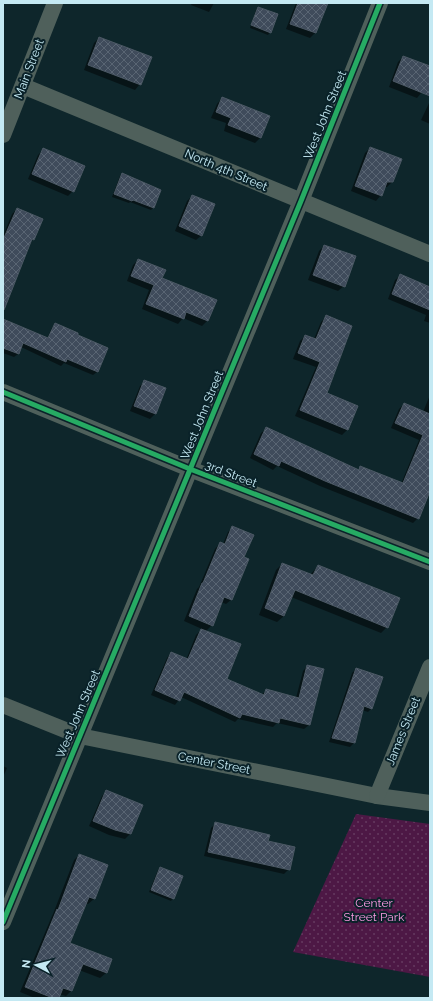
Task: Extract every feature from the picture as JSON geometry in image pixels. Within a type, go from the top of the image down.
[{"type":"street","name":"Main Street","points":[[3,135],[55,3]]},
{"type":"street","name":"West John Street","points":[[3,922],[301,201],[380,3]]},
{"type":"street","name":"North 4th Street","points":[[23,86],[430,254]]},
{"type":"street","name":"3rd Street","points":[[3,392],[190,469],[430,562]]},
{"type":"street","name":"James Street","points":[[377,796],[430,667]]},
{"type":"street","name":"Center Street","points":[[3,706],[80,736],[377,796],[430,803]]},
{"type":"green space","name":"Center Street Park","points":[[356,814],[430,824],[430,977],[293,952]]},
{"type":"building","points":[[298,3],[328,3],[316,33],[290,24]]},
{"type":"building","points":[[258,7],[278,14],[271,33],[251,25]]},
{"type":"building","points":[[99,37],[152,57],[141,85],[88,65]]},
{"type":"building","points":[[403,56],[430,66],[430,96],[393,81]]},
{"type":"building","points":[[222,97],[270,116],[261,138],[228,125],[231,118],[216,112]]},
{"type":"building","points":[[370,147],[402,159],[393,182],[387,182],[382,196],[355,186]]},
{"type":"building","points":[[43,148],[85,166],[74,192],[32,174]]},
{"type":"building","points":[[122,173],[161,190],[154,208],[114,194]]},
{"type":"building","points":[[192,195],[215,204],[202,236],[179,226]]},
{"type":"building","points":[[17,208],[43,219],[34,240],[32,239],[3,310],[3,240]]},
{"type":"building","points":[[324,245],[356,256],[345,287],[313,275]]},
{"type":"building","points":[[138,259],[166,270],[162,278],[217,300],[208,321],[186,312],[184,319],[146,304],[154,285],[131,276]]},
{"type":"building","points":[[400,274],[430,287],[430,310],[392,294]]},
{"type":"building","points":[[326,315],[352,326],[327,393],[358,406],[348,430],[300,410],[320,362],[298,353],[305,335],[316,339]]},
{"type":"building","points":[[3,319],[48,338],[55,323],[108,348],[98,372],[67,359],[66,362],[23,343],[19,354],[3,348]]},
{"type":"building","points":[[144,380],[166,388],[156,414],[134,406]]},
{"type":"building","points":[[404,403],[430,414],[430,491],[419,519],[325,481],[281,461],[279,466],[254,454],[266,427],[359,470],[360,466],[403,483],[423,435],[395,423]]},
{"type":"building","points":[[232,526],[254,535],[244,557],[249,559],[232,600],[224,597],[213,626],[189,616],[220,542],[225,544]]},
{"type":"building","points":[[282,563],[313,575],[318,565],[400,598],[388,628],[295,590],[284,616],[265,608]]},
{"type":"building","points":[[201,629],[241,644],[227,679],[264,695],[266,689],[299,698],[307,665],[324,669],[310,725],[280,718],[279,723],[242,714],[240,718],[184,692],[180,701],[155,690],[171,652],[188,659]]},
{"type":"building","points":[[356,668],[383,677],[372,709],[364,706],[355,743],[332,738]]},
{"type":"building","points":[[106,790],[143,805],[131,834],[115,830],[93,821]]},
{"type":"building","points":[[215,822],[270,835],[268,841],[295,847],[290,870],[208,852]]},
{"type":"building","points":[[79,854],[108,865],[95,899],[89,897],[70,943],[112,959],[107,973],[83,964],[72,991],[63,988],[59,998],[53,998],[25,987],[57,909],[58,910]]},
{"type":"building","points":[[160,867],[183,876],[174,899],[151,890]]},
{"type":"cycle path","points":[[3,922],[301,201],[380,3]]},
{"type":"cycle path","points":[[3,392],[190,469],[430,562]]}]
